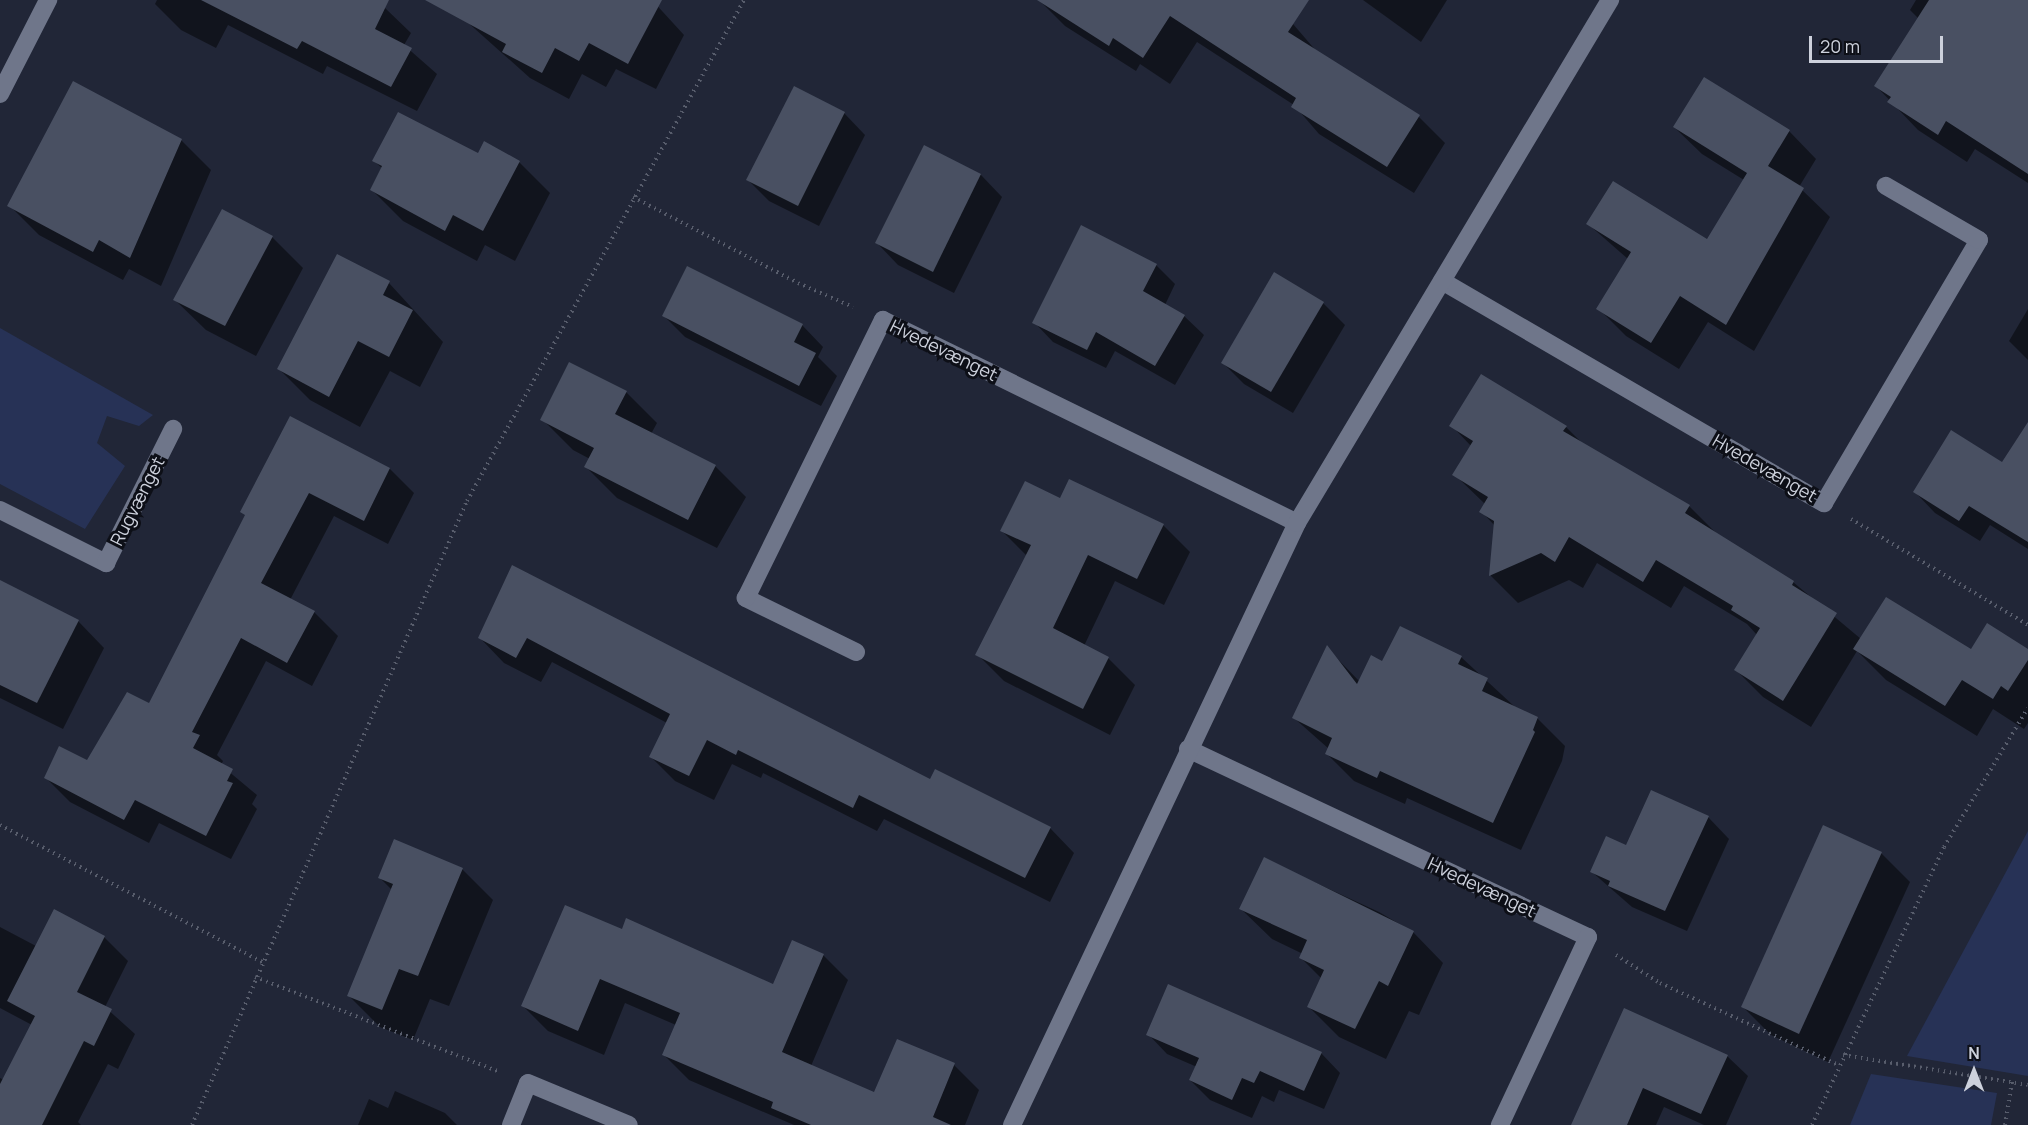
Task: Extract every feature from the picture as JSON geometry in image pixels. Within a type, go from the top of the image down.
[{"type":"street","points":[[0,94],[47,0]]},
{"type":"street","points":[[1012,1125],[1188,749],[1297,523],[1610,0]]},
{"type":"street","name":"Hvedevænget","points":[[1443,280],[1824,503],[1978,240],[1886,186]]},
{"type":"street","name":"Hvedevænget","points":[[856,652],[746,598],[883,320],[1297,523]]},
{"type":"street","name":"Rugvænget","points":[[0,510],[106,564],[173,429]]},
{"type":"street","name":"Hvedevænget","points":[[1188,749],[1588,937]]},
{"type":"street","points":[[1500,1125],[1588,937]]},
{"type":"street","points":[[511,1125],[528,1083],[629,1125]]},
{"type":"path","points":[[192,1125],[255,977],[467,501],[633,197],[744,0]]},
{"type":"path","points":[[633,197],[798,283],[883,320]]},
{"type":"path","points":[[1824,503],[2028,625]]},
{"type":"path","points":[[1812,1125],[1838,1065],[1944,847],[2028,708]]},
{"type":"path","points":[[0,825],[262,962]]},
{"type":"path","points":[[1588,937],[1660,983],[1838,1065]]},
{"type":"path","points":[[255,977],[528,1083]]},
{"type":"path","points":[[1843,1055],[2028,1085]]},
{"type":"path","points":[[2005,1125],[2012,1082]]},
{"type":"shaded area","points":[[0,328],[153,415],[139,426],[107,416],[97,443],[125,466],[85,529],[0,484]]},
{"type":"shaded area","points":[[2028,831],[2028,1076],[1907,1056]]},
{"type":"shaded area","points":[[1871,1074],[1997,1093],[1991,1125],[1850,1125]]},
{"type":"building","points":[[201,0],[389,0],[375,29],[412,48],[391,87],[302,41],[297,49]]},
{"type":"building","points":[[425,0],[662,0],[628,64],[589,43],[579,61],[555,48],[542,73],[502,52],[506,44]]},
{"type":"building","points":[[1037,0],[1309,0],[1288,32],[1420,115],[1387,167],[1291,107],[1296,98],[1170,16],[1143,58],[1113,38],[1109,46]]},
{"type":"building","points":[[1929,0],[2028,0],[2028,174],[1946,121],[1938,135],[1887,102],[1891,97],[1874,86]]},
{"type":"building","points":[[1704,77],[1790,130],[1768,166],[1804,188],[1726,325],[1680,296],[1651,343],[1596,309],[1631,252],[1586,224],[1613,181],[1707,239],[1747,173],[1673,127]]},
{"type":"building","points":[[73,81],[182,139],[130,258],[99,240],[93,252],[7,206]]},
{"type":"building","points":[[794,86],[845,112],[798,206],[746,180]]},
{"type":"building","points":[[398,112],[478,153],[484,141],[520,161],[483,231],[453,215],[445,231],[370,190],[382,166],[372,161]]},
{"type":"building","points":[[924,145],[981,174],[933,272],[875,243]]},
{"type":"building","points":[[222,209],[273,236],[225,326],[173,300]]},
{"type":"building","points":[[1081,225],[1157,264],[1143,291],[1185,315],[1155,366],[1096,332],[1087,350],[1032,323]]},
{"type":"building","points":[[337,254],[390,281],[383,295],[413,310],[389,357],[358,341],[329,397],[277,369]]},
{"type":"building","points":[[687,266],[803,324],[794,342],[816,353],[799,386],[662,316]]},
{"type":"building","points":[[1274,272],[1324,302],[1271,392],[1221,363]]},
{"type":"building","points":[[569,362],[627,391],[615,414],[716,465],[688,520],[584,467],[594,448],[540,420]]},
{"type":"building","points":[[1481,374],[1567,426],[1563,431],[1690,505],[1685,513],[1794,581],[1792,585],[1837,613],[1783,701],[1734,670],[1760,628],[1731,610],[1733,606],[1656,560],[1643,582],[1569,537],[1555,562],[1541,553],[1489,576],[1494,521],[1479,512],[1488,497],[1452,475],[1473,441],[1449,426]]},
{"type":"building","points":[[290,416],[390,468],[364,521],[309,493],[261,583],[315,611],[287,663],[241,638],[192,732],[200,735],[193,748],[233,769],[227,781],[233,783],[206,836],[135,800],[124,820],[44,778],[59,746],[87,760],[127,692],[149,703],[245,515],[240,512]]},
{"type":"building","points":[[2028,422],[2028,542],[1969,506],[1959,521],[1913,492],[1951,430],[2002,462]]},
{"type":"building","points":[[1069,479],[1164,524],[1137,579],[1088,555],[1053,628],[1109,657],[1083,709],[975,655],[1031,545],[1000,531],[1025,481],[1060,498]]},
{"type":"building","points":[[512,565],[930,779],[935,769],[1051,827],[1025,878],[859,795],[853,808],[738,750],[736,755],[707,740],[689,776],[649,757],[670,714],[527,638],[516,658],[478,638]]},
{"type":"building","points":[[0,580],[79,620],[37,703],[0,685]]},
{"type":"building","points":[[1886,597],[1971,649],[1987,623],[2028,649],[2028,660],[2008,691],[2001,686],[1993,699],[1962,680],[1945,706],[1853,649]]},
{"type":"building","points":[[1400,626],[1462,656],[1458,664],[1488,678],[1482,691],[1538,717],[1533,730],[1535,732],[1493,823],[1380,771],[1377,778],[1325,754],[1332,738],[1292,718],[1327,645],[1357,684],[1371,655],[1382,661]]},
{"type":"building","points":[[1651,790],[1709,816],[1665,911],[1608,886],[1610,881],[1590,872],[1606,836],[1626,845]]},
{"type":"building","points":[[1823,825],[1882,852],[1799,1034],[1741,1007]]},
{"type":"building","points":[[394,839],[463,868],[418,976],[399,969],[382,1010],[347,996],[393,884],[378,878]]},
{"type":"building","points":[[1264,857],[1414,931],[1388,986],[1379,981],[1355,1029],[1307,1007],[1324,970],[1299,958],[1307,940],[1239,909]]},
{"type":"building","points":[[565,905],[622,929],[626,918],[773,984],[792,940],[824,954],[782,1052],[874,1092],[897,1039],[955,1063],[933,1117],[951,1125],[811,1125],[771,1108],[773,1102],[662,1055],[680,1013],[600,979],[578,1031],[521,1006]]},
{"type":"building","points":[[54,909],[105,936],[77,992],[112,1009],[94,1046],[84,1041],[42,1125],[0,1125],[0,1084],[35,1016],[7,1001]]},
{"type":"building","points":[[1168,984],[1322,1052],[1304,1091],[1260,1071],[1254,1083],[1242,1078],[1232,1100],[1189,1080],[1199,1058],[1146,1035]]},
{"type":"building","points":[[1624,1008],[1728,1055],[1701,1114],[1643,1088],[1627,1125],[1571,1125]]}]
